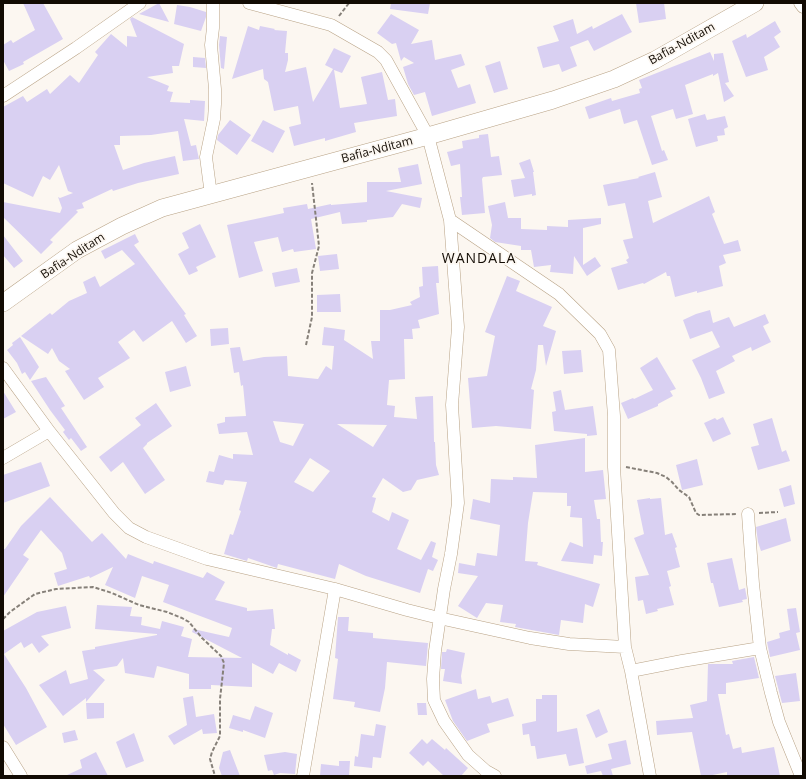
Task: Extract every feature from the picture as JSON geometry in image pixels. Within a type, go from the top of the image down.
[{"type":"main road","name":"Bafia-Nditam","points":[[3,303],[77,250],[122,226],[162,208],[428,136],[553,100],[614,79],[655,60],[755,3]]},
{"type":"street","points":[[3,96],[76,48],[140,3]]},
{"type":"street","points":[[211,195],[206,157],[214,119],[215,104],[211,45],[213,3]]},
{"type":"street","points":[[248,3],[331,25],[378,52],[386,60],[428,136],[450,220],[458,327],[452,405],[458,503],[451,554],[439,618],[433,679],[434,700],[444,722],[468,756],[486,771],[495,776]]},
{"type":"street","points":[[800,3],[803,7]]},
{"type":"street","points":[[450,220],[559,294],[600,334],[609,350],[614,416],[614,467],[625,648],[631,671],[650,776]]},
{"type":"street","points":[[3,368],[49,431],[114,513],[129,528],[146,537],[208,559],[335,589],[439,618],[530,638],[569,644],[625,648]]},
{"type":"street","points":[[3,458],[49,431]]},
{"type":"street","points":[[748,514],[753,584],[760,648],[770,694],[779,722],[801,776]]},
{"type":"street","points":[[303,776],[335,589]]},
{"type":"street","points":[[631,671],[682,660],[760,648]]},
{"type":"street","points":[[3,748],[21,776]]},
{"type":"path","points":[[331,25],[349,3]]},
{"type":"path","points":[[306,346],[312,317],[312,273],[320,246],[310,168]]},
{"type":"path","points":[[614,467],[657,473],[666,477],[679,490],[689,497],[696,513],[699,515],[778,512]]},
{"type":"path","points":[[3,619],[10,612],[35,594],[56,589],[93,587],[139,605],[167,612],[189,622],[202,638],[221,656],[224,663],[220,699],[220,736],[210,759],[215,776]]},
{"type":"building","points":[[23,3],[43,3],[63,39],[23,62],[24,64],[9,71],[3,60],[3,45],[11,40],[13,43],[35,30]]},
{"type":"building","points":[[159,3],[169,22],[139,14]]},
{"type":"building","points":[[391,3],[430,3],[428,14],[390,9]]},
{"type":"building","points":[[636,3],[664,3],[666,19],[639,23]]},
{"type":"building","points":[[177,5],[206,12],[206,17],[201,31],[174,24]]},
{"type":"building","points":[[391,14],[419,30],[411,44],[432,40],[435,60],[461,54],[465,65],[451,70],[458,88],[470,84],[476,103],[432,116],[425,92],[414,95],[408,84],[403,67],[414,63],[404,57],[401,61],[396,43],[392,44],[377,33]]},
{"type":"building","points":[[622,14],[632,32],[594,51],[588,40],[570,47],[577,66],[562,72],[559,64],[543,68],[537,47],[559,41],[553,26],[573,19],[577,34],[592,26],[593,29]]},
{"type":"building","points":[[132,17],[184,44],[179,66],[172,66],[173,73],[147,77],[169,86],[167,91],[173,92],[170,102],[190,103],[190,100],[205,101],[204,121],[184,119],[191,146],[196,145],[199,159],[183,161],[178,131],[151,135],[120,136],[120,145],[114,145],[123,170],[144,163],[175,156],[179,174],[138,183],[113,191],[112,189],[82,203],[84,208],[76,210],[78,212],[50,240],[53,242],[41,254],[3,217],[3,202],[60,213],[62,208],[58,197],[60,198],[73,193],[68,191],[59,165],[50,180],[43,176],[33,197],[3,183],[3,107],[23,96],[27,102],[47,89],[50,94],[70,75],[79,83],[98,55],[95,52],[111,34],[127,47],[127,36],[137,37],[130,19]]},
{"type":"building","points":[[775,21],[781,32],[774,37],[780,47],[764,57],[768,70],[746,77],[732,41],[746,34],[747,38]]},
{"type":"building","points":[[248,26],[259,30],[260,26],[275,29],[274,30],[287,31],[285,53],[288,53],[288,60],[285,72],[306,67],[313,102],[333,69],[325,65],[334,48],[351,56],[342,73],[334,70],[340,108],[367,104],[361,77],[382,72],[388,100],[395,99],[397,116],[354,123],[356,132],[325,141],[325,138],[294,146],[289,127],[301,124],[298,106],[274,111],[268,82],[264,79],[263,69],[232,79]]},
{"type":"building","points":[[220,36],[227,37],[224,69],[221,68],[219,45]]},
{"type":"building","points":[[710,52],[714,61],[714,54],[723,53],[729,82],[725,83],[734,96],[724,102],[718,73],[713,76],[713,74],[685,85],[693,114],[676,119],[673,109],[651,116],[662,151],[664,150],[668,160],[652,165],[637,120],[624,124],[620,109],[589,119],[585,107],[611,98],[612,101],[640,93],[639,89],[642,88],[639,80]]},
{"type":"building","points":[[193,57],[205,58],[206,68],[193,67]]},
{"type":"building","points":[[500,61],[508,89],[494,93],[485,66]]},
{"type":"building","points":[[705,114],[707,120],[725,116],[728,127],[724,129],[725,135],[717,136],[718,141],[696,147],[688,119]]},
{"type":"building","points":[[230,120],[251,135],[237,155],[217,140],[218,135]]},
{"type":"building","points":[[263,120],[285,131],[273,153],[251,141]]},
{"type":"building","points":[[488,134],[491,157],[499,156],[502,175],[483,177],[482,179],[485,213],[462,215],[460,197],[462,197],[460,164],[451,166],[447,152],[463,148],[462,141],[479,138],[479,135]]},
{"type":"building","points":[[530,159],[534,172],[536,195],[532,196],[532,194],[514,197],[511,180],[525,178],[519,163]]},
{"type":"building","points":[[418,164],[422,184],[386,191],[422,198],[420,208],[402,204],[393,217],[367,220],[367,222],[342,224],[340,212],[311,219],[316,249],[294,252],[293,249],[282,252],[278,237],[254,242],[263,271],[239,278],[227,225],[284,213],[283,208],[307,204],[308,209],[331,204],[367,202],[367,182],[401,182],[398,168]]},
{"type":"building","points":[[655,172],[662,197],[648,201],[653,223],[709,196],[715,212],[712,214],[724,244],[738,240],[741,251],[723,255],[726,263],[719,266],[723,286],[675,297],[670,276],[667,276],[666,272],[644,284],[618,290],[611,268],[628,263],[626,260],[629,258],[623,240],[633,238],[625,203],[608,206],[603,185],[639,178],[638,177]]},
{"type":"building","points":[[505,202],[508,218],[521,218],[521,229],[547,230],[547,226],[568,227],[568,220],[601,218],[601,224],[583,228],[583,265],[595,257],[601,266],[587,276],[574,256],[573,274],[550,272],[551,265],[534,267],[531,250],[521,250],[521,246],[495,242],[490,238],[492,225],[488,206]]},
{"type":"building","points":[[200,224],[216,257],[196,267],[198,271],[189,275],[178,254],[189,248],[182,233]]},
{"type":"building","points":[[135,234],[139,242],[134,245],[186,314],[184,315],[197,336],[186,343],[172,321],[143,342],[134,330],[118,342],[130,358],[98,378],[104,387],[84,400],[65,371],[70,369],[59,361],[52,348],[48,354],[21,336],[50,313],[52,315],[69,301],[87,293],[83,282],[95,276],[100,287],[135,264],[122,250],[105,259],[101,251]]},
{"type":"building","points":[[3,235],[23,261],[14,268],[3,255]]},
{"type":"building","points":[[337,254],[339,269],[320,271],[318,256]]},
{"type":"building","points":[[438,266],[439,283],[436,283],[439,314],[418,320],[420,328],[412,329],[413,339],[404,339],[405,379],[389,380],[387,405],[395,406],[394,417],[417,419],[415,397],[433,396],[434,442],[436,465],[439,475],[417,480],[411,490],[403,492],[383,478],[372,497],[376,498],[372,512],[389,521],[392,512],[409,520],[397,549],[421,560],[431,541],[436,543],[432,557],[438,560],[433,571],[428,569],[420,593],[366,576],[339,564],[335,579],[278,564],[277,568],[248,558],[247,561],[224,554],[230,534],[233,535],[241,511],[239,510],[247,482],[225,480],[223,485],[206,482],[209,471],[214,472],[219,455],[233,459],[233,454],[253,455],[247,432],[219,434],[217,424],[225,422],[225,417],[246,416],[243,385],[241,386],[239,372],[234,373],[230,348],[240,347],[243,361],[264,357],[287,356],[288,376],[318,379],[326,366],[332,370],[334,346],[322,345],[324,327],[345,330],[344,340],[373,359],[371,341],[380,341],[380,310],[390,310],[412,305],[410,302],[420,297],[419,287],[423,286],[422,267]],"holes":[[[273,421],[304,424],[293,446],[280,442]],[[337,424],[387,425],[373,447]],[[310,458],[330,471],[313,492],[294,482]]]},
{"type":"building","points":[[297,268],[300,282],[275,287],[272,273]]},
{"type":"building","points":[[507,276],[520,281],[516,291],[552,307],[543,326],[556,331],[546,366],[543,345],[538,345],[536,370],[531,389],[534,390],[531,429],[496,426],[472,428],[468,378],[487,376],[495,336],[485,332]]},
{"type":"building","points":[[340,294],[341,312],[317,312],[317,295]]},
{"type":"building","points":[[710,310],[713,323],[729,317],[734,327],[765,314],[769,323],[763,326],[771,342],[752,351],[751,347],[732,356],[735,361],[716,371],[725,393],[709,399],[692,360],[720,347],[712,331],[690,339],[683,320]]},
{"type":"building","points":[[228,328],[229,344],[211,346],[210,329]]},
{"type":"building","points":[[20,337],[39,367],[30,380],[25,372],[22,374],[17,363],[7,350],[13,345],[12,343]]},
{"type":"building","points":[[581,350],[583,372],[564,374],[562,351]]},
{"type":"building","points":[[657,357],[676,389],[670,391],[673,396],[658,404],[658,406],[628,419],[621,403],[653,390],[640,368]]},
{"type":"building","points":[[186,366],[191,386],[170,392],[165,372]]},
{"type":"building","points":[[46,377],[65,406],[61,408],[87,447],[81,451],[71,438],[69,440],[63,432],[65,430],[31,381]]},
{"type":"building","points":[[561,390],[565,410],[593,406],[597,435],[587,436],[587,434],[554,431],[552,412],[556,411],[553,392]]},
{"type":"building","points":[[3,391],[16,412],[3,419]]},
{"type":"building","points":[[156,403],[172,426],[147,443],[143,448],[165,480],[145,494],[123,462],[111,472],[99,457],[141,425],[135,418]]},
{"type":"building","points":[[723,417],[731,434],[713,442],[704,423],[715,418],[717,420]]},
{"type":"building","points":[[772,418],[782,452],[786,450],[790,461],[758,470],[751,447],[759,445],[753,424]]},
{"type":"building","points":[[585,438],[585,472],[603,470],[606,499],[594,500],[597,519],[600,519],[601,542],[603,542],[602,556],[594,555],[593,564],[561,561],[570,542],[583,547],[582,518],[570,517],[571,506],[567,506],[567,493],[533,492],[528,523],[525,561],[538,562],[537,565],[600,584],[593,607],[585,604],[583,623],[561,620],[559,635],[515,627],[516,624],[500,622],[503,605],[486,603],[477,618],[458,606],[478,576],[458,573],[459,563],[475,566],[477,553],[497,556],[500,525],[470,519],[473,499],[490,503],[491,479],[513,480],[513,477],[537,478],[535,445]]},
{"type":"building","points":[[697,459],[703,485],[682,490],[676,465]]},
{"type":"building","points":[[41,462],[50,486],[3,503],[3,475]]},
{"type":"building","points":[[791,485],[795,504],[784,507],[779,489]]},
{"type":"building","points":[[50,497],[92,542],[102,533],[126,559],[128,554],[153,564],[154,561],[203,578],[207,572],[225,582],[215,600],[247,608],[247,611],[273,609],[275,629],[272,629],[270,645],[301,660],[296,672],[279,663],[273,674],[252,663],[252,687],[211,685],[211,689],[189,689],[189,674],[157,666],[154,678],[125,673],[123,658],[117,666],[93,670],[105,680],[86,702],[86,698],[63,716],[39,685],[66,670],[70,684],[88,679],[82,651],[157,635],[95,629],[97,605],[132,607],[130,616],[142,617],[141,625],[160,629],[162,621],[184,627],[181,636],[192,639],[188,657],[242,658],[192,632],[193,629],[229,637],[232,628],[163,602],[169,585],[142,576],[135,598],[105,585],[113,567],[90,578],[89,576],[58,586],[54,573],[67,569],[62,553],[41,530],[23,555],[29,559],[3,597],[3,549],[5,549],[21,526]]},
{"type":"building","points":[[661,498],[665,535],[672,533],[677,547],[675,548],[680,567],[667,571],[671,586],[669,587],[674,605],[657,609],[658,611],[646,614],[643,600],[638,601],[635,577],[649,575],[634,538],[644,534],[637,500]]},
{"type":"building","points":[[786,518],[791,541],[761,551],[756,527]]},
{"type":"building","points":[[732,558],[739,590],[745,588],[747,599],[742,600],[743,602],[719,607],[713,583],[711,583],[707,563]]},
{"type":"building","points":[[66,606],[71,628],[41,636],[49,645],[39,653],[32,643],[24,648],[21,642],[4,654],[26,688],[47,727],[16,745],[3,724],[3,631],[37,612]]},
{"type":"building","points":[[796,608],[800,632],[796,633],[800,650],[770,657],[767,642],[780,638],[779,633],[790,630],[787,609]]},
{"type":"building","points":[[338,617],[349,617],[348,631],[373,633],[373,638],[428,643],[426,666],[387,662],[385,688],[380,712],[354,707],[355,702],[333,699],[338,659],[335,658]]},
{"type":"building","points":[[447,649],[465,653],[461,676],[462,684],[443,681],[445,669],[441,669],[442,652],[446,652]]},
{"type":"building","points":[[754,657],[759,678],[726,683],[726,694],[718,694],[726,735],[729,734],[733,749],[741,747],[742,753],[774,747],[780,776],[727,776],[727,772],[701,776],[692,732],[657,735],[656,721],[693,718],[690,705],[707,701],[708,664],[733,664],[732,661]]},
{"type":"building","points":[[796,673],[800,701],[782,703],[775,676]]},
{"type":"building","points":[[476,689],[478,699],[490,696],[492,703],[508,698],[514,716],[487,724],[490,732],[467,741],[453,721],[445,700]]},
{"type":"building","points":[[542,695],[557,695],[557,732],[577,728],[584,763],[569,766],[566,754],[537,759],[535,746],[531,746],[529,734],[523,735],[522,724],[536,721],[536,699],[542,699]]},
{"type":"building","points":[[193,696],[196,717],[214,714],[217,733],[203,734],[202,729],[174,745],[168,736],[187,725],[183,698]]},
{"type":"building","points":[[86,703],[104,703],[104,718],[87,719]]},
{"type":"building","points":[[417,703],[426,703],[427,715],[418,715]]},
{"type":"building","points":[[255,706],[273,713],[265,738],[243,730],[243,732],[229,728],[233,715],[250,720]]},
{"type":"building","points":[[599,709],[608,732],[596,738],[586,715]]},
{"type":"building","points":[[376,724],[386,726],[381,758],[373,757],[372,768],[354,766],[355,756],[358,757],[361,734],[374,736]]},
{"type":"building","points":[[75,730],[78,740],[64,743],[62,733]]},
{"type":"building","points":[[134,733],[144,761],[126,768],[116,742]]},
{"type":"building","points":[[422,739],[427,744],[432,739],[445,750],[446,748],[468,768],[461,776],[444,776],[428,761],[423,766],[409,753]]},
{"type":"building","points":[[626,740],[631,764],[611,769],[613,776],[603,776],[601,771],[587,774],[585,766],[612,759],[608,744]]},
{"type":"building","points":[[230,750],[240,776],[222,776],[219,768],[223,752]]},
{"type":"building","points":[[96,752],[108,776],[65,776],[82,768],[80,760]]},
{"type":"building","points":[[285,752],[297,754],[295,774],[280,773],[274,775],[272,770],[268,771],[264,755]]},
{"type":"building","points":[[339,761],[350,761],[349,776],[320,776],[321,764],[339,766]]},
{"type":"district","name":"WANDALA","points":[[479,259]]}]
